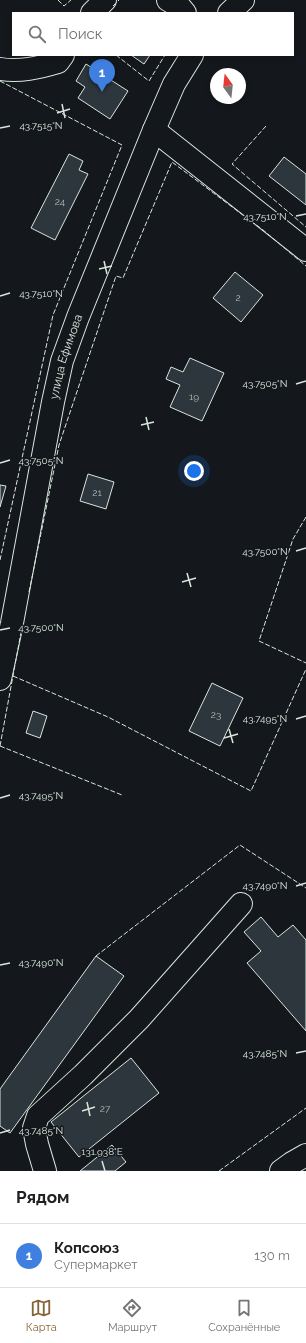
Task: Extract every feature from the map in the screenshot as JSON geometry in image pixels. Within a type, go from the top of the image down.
[{"type":"main road","points":[[93,12],[105,0]]},
{"type":"main road","points":[[230,12],[243,0]]},
{"type":"main road","points":[[0,69],[14,71],[39,68],[58,62],[62,56]]},
{"type":"main road","name":"улица Ефимова","points":[[0,678],[12,623],[62,361],[78,316],[154,130],[174,84],[191,56]]},
{"type":"main road","points":[[154,130],[306,250]]},
{"type":"main road","points":[[45,1171],[34,1128],[38,1116],[83,1076],[139,1020],[241,904]]},
{"type":"main road","points":[[281,1171],[306,1155]]},
{"type":"building","points":[[132,56],[149,56],[144,64]]},
{"type":"building","points":[[86,64],[128,91],[110,119],[78,98],[85,87],[76,81]]},
{"type":"building","points":[[69,154],[83,161],[79,170],[88,174],[55,240],[31,228]]},
{"type":"building","points":[[284,157],[306,174],[306,205],[269,176]]},
{"type":"building","points":[[235,272],[263,295],[241,322],[213,298]]},
{"type":"building","points":[[190,358],[224,373],[202,421],[170,407],[180,385],[166,379],[171,367],[183,372]]},
{"type":"building","points":[[88,474],[114,482],[106,509],[80,501]]},
{"type":"building","points":[[0,485],[6,486],[0,507]]},
{"type":"building","points":[[212,683],[243,698],[220,746],[189,731]]},
{"type":"building","points":[[33,711],[47,716],[40,738],[26,733]]},
{"type":"building","points":[[261,917],[278,937],[293,925],[306,940],[306,1031],[247,963],[261,951],[244,932]]},
{"type":"building","points":[[96,956],[124,976],[10,1133],[0,1126],[0,1089]]},
{"type":"building","points":[[131,1058],[159,1093],[79,1157],[51,1122]]},
{"type":"building","points":[[112,1145],[126,1162],[115,1171],[80,1171]]},
{"type":"fence","points":[[58,0],[64,6],[71,0]]},
{"type":"fence","points":[[113,6],[119,0]]},
{"type":"fence","points":[[117,56],[149,81],[164,56]]},
{"type":"fence","points":[[0,81],[122,145],[53,315],[0,560]]},
{"type":"fence","points":[[266,126],[232,164],[306,227]]},
{"type":"fence","points":[[29,592],[59,445],[116,276],[123,278],[172,162],[263,230],[306,266]]},
{"type":"fence","points":[[306,517],[293,539],[259,641],[306,663]]},
{"type":"fence","points":[[0,746],[22,627]]},
{"type":"fence","points":[[13,676],[108,717],[251,791],[306,669]]},
{"type":"fence","points":[[0,746],[122,795]]},
{"type":"fence","points":[[96,956],[240,845],[306,888]]},
{"type":"fence","points":[[219,1171],[306,1108]]},
{"type":"place","name":"Копсоюз","points":[[102,92]]}]
